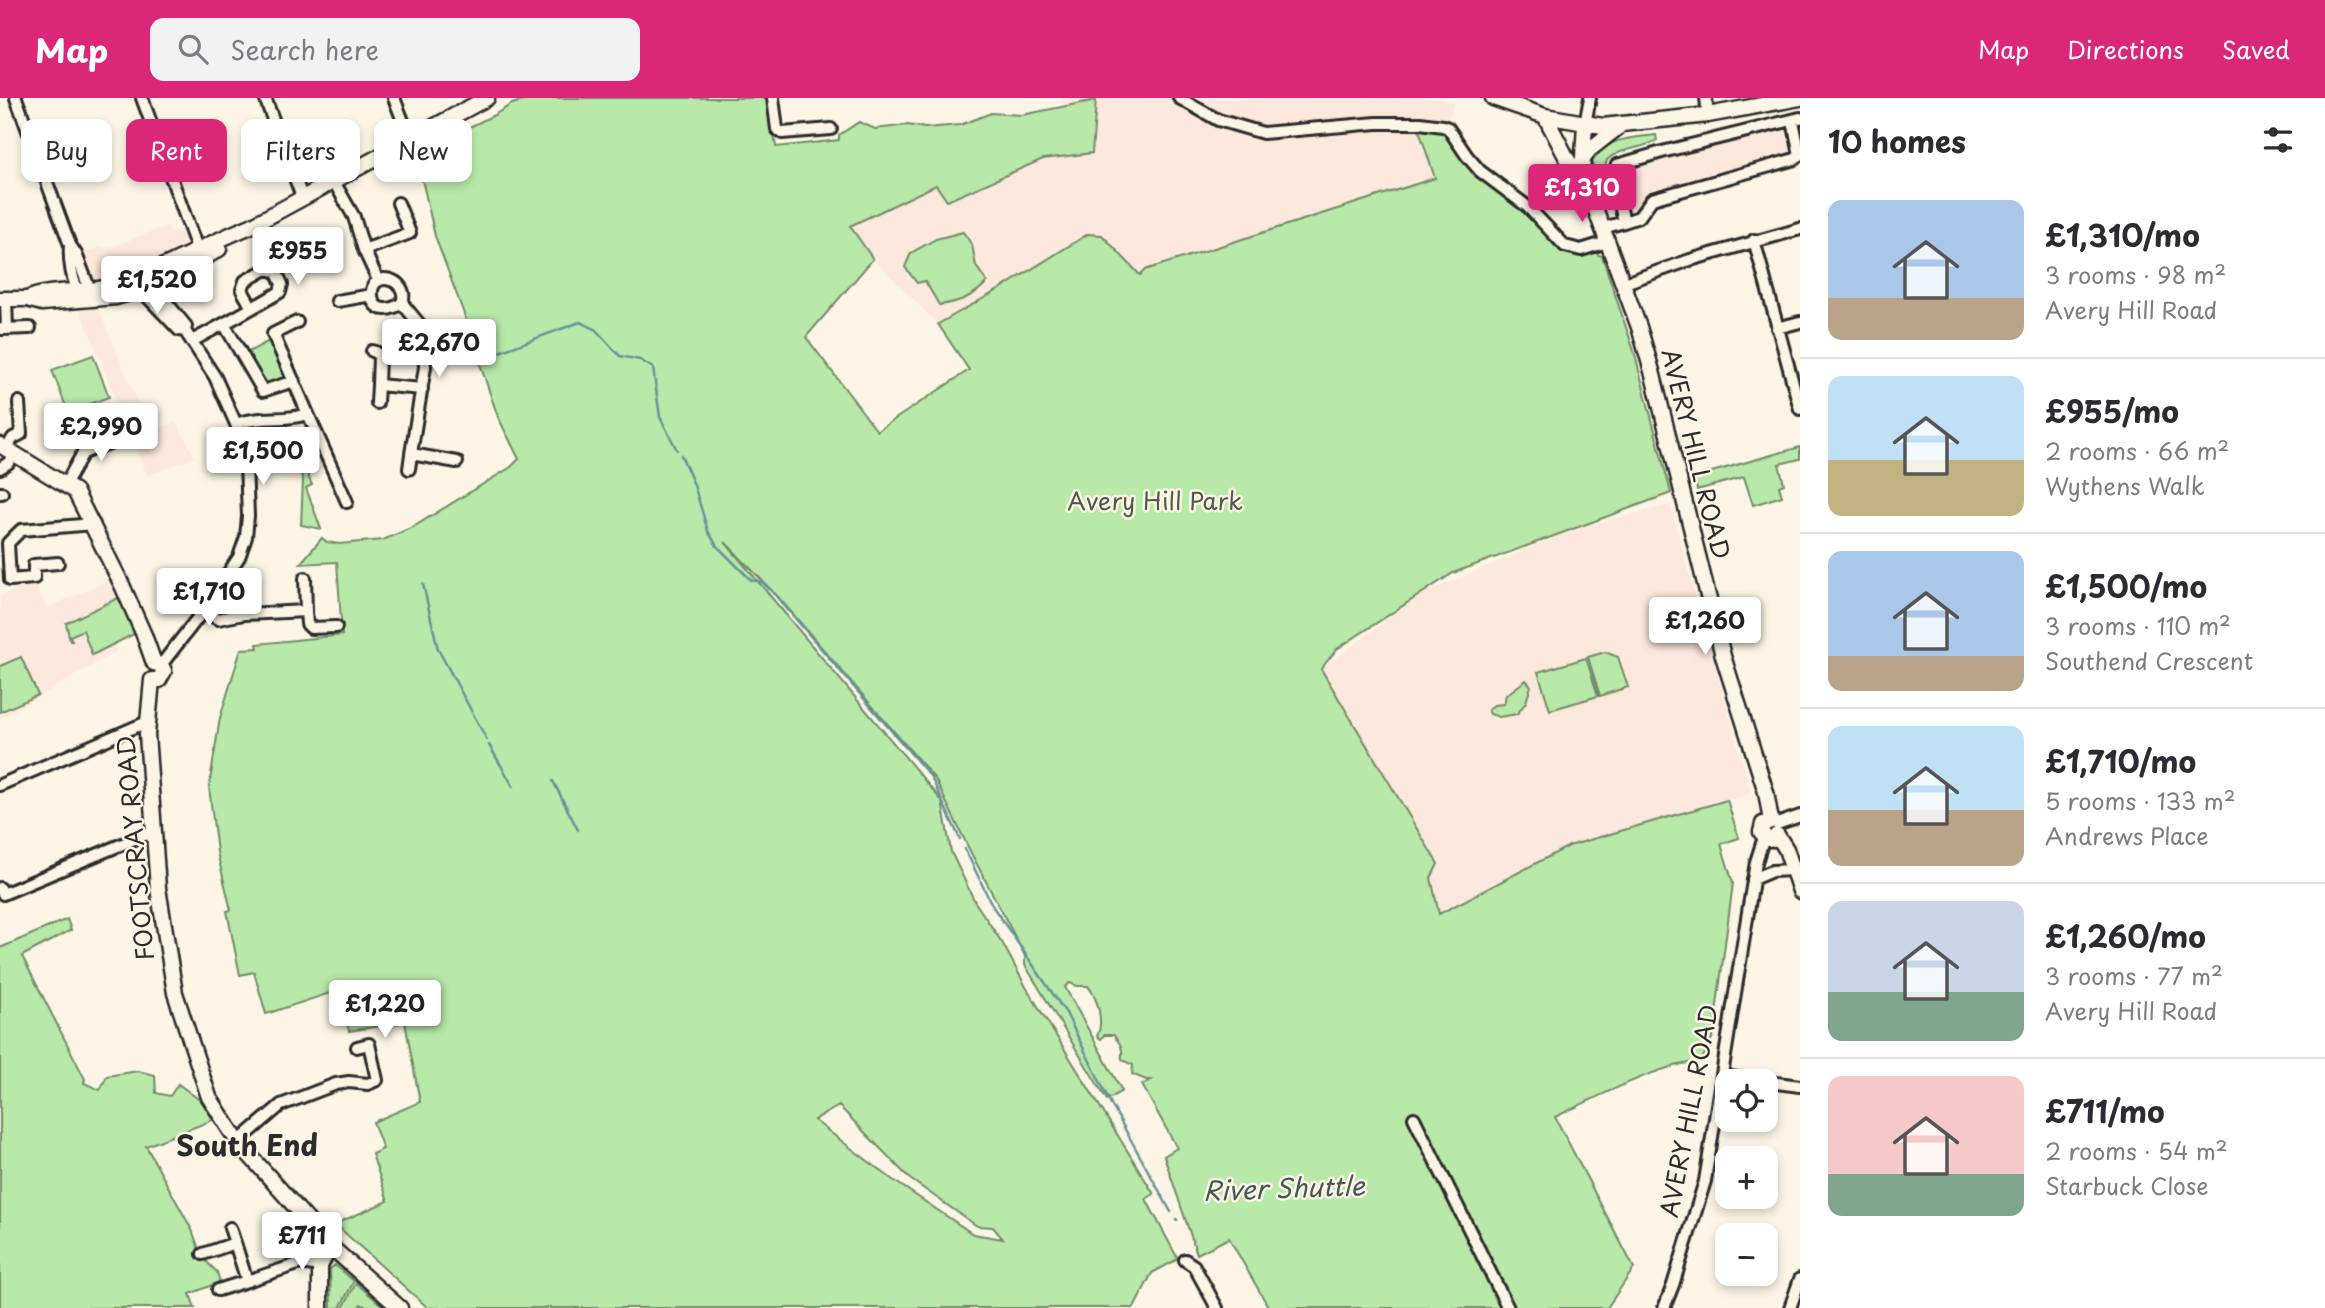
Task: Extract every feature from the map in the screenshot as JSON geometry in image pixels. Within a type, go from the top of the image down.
[{"type":"main road","points":[[447,119],[486,98]]},
{"type":"main road","points":[[1493,98],[1545,116],[1585,124],[1620,125],[1709,115],[1800,98]]},
{"type":"main road","name":"AVERY HILL ROAD","points":[[1545,116],[1573,170],[1586,184]]},
{"type":"main road","name":"AVERY HILL ROAD","points":[[1585,124],[1582,162],[1586,184],[1639,327],[1652,371],[1723,656],[1766,792],[1772,829]]},
{"type":"main road","points":[[1582,162],[1589,149],[1620,125]]},
{"type":"main road","points":[[145,284],[198,251],[251,226],[329,182]]},
{"type":"main road","points":[[3,299],[27,299],[41,292],[85,294],[108,288],[145,284],[206,258],[251,226]]},
{"type":"main road","points":[[7,449],[75,491],[94,524],[157,664]]},
{"type":"main road","name":"FOOTSCRAY ROAD","points":[[157,664],[148,666],[146,671],[147,677],[152,680],[147,722],[153,834],[162,915],[171,975],[182,1019],[209,1097],[239,1142],[330,1245],[400,1308]]},
{"type":"main road","points":[[1772,829],[1784,844],[1800,891]]},
{"type":"main road","points":[[320,1308],[320,1266],[330,1245]]},
{"type":"street","points":[[16,98],[70,245],[69,256],[85,294]]},
{"type":"street","points":[[142,98],[198,251]]},
{"type":"street","points":[[265,98],[302,197]]},
{"type":"street","points":[[394,98],[401,119]]},
{"type":"street","points":[[773,98],[778,129],[782,133],[831,129]]},
{"type":"street","points":[[1179,98],[1218,120],[1263,133],[1377,122],[1443,126],[1448,128],[1480,170],[1528,207],[1564,246],[1581,250],[1624,222],[1639,217],[1652,199],[1795,159],[1800,155],[1796,119],[1617,165],[1613,176],[1624,222]]},
{"type":"street","points":[[1585,124],[1590,98]]},
{"type":"street","points":[[1706,98],[1709,115]]},
{"type":"street","points":[[334,182],[354,218],[364,250],[378,280]]},
{"type":"street","points":[[364,250],[410,233],[398,203]]},
{"type":"street","points":[[1622,284],[1754,240],[1800,229]]},
{"type":"street","points":[[1754,240],[1777,328],[1798,393],[1800,409]]},
{"type":"street","points":[[402,303],[394,309],[382,310],[374,303],[373,285],[378,280],[390,278],[398,284],[403,292],[402,303],[421,326],[425,367],[409,469]]},
{"type":"street","points":[[145,284],[186,326],[185,331],[220,387],[236,424],[247,472],[246,537],[239,556],[202,611],[157,664]]},
{"type":"street","points":[[337,301],[372,295]]},
{"type":"street","points":[[3,299],[3,329],[30,328]]},
{"type":"street","points":[[192,341],[252,308]]},
{"type":"street","points":[[297,322],[273,334],[347,502]]},
{"type":"street","points":[[1777,328],[1800,322]]},
{"type":"street","points":[[224,324],[263,391],[294,381]]},
{"type":"street","points":[[372,351],[379,357],[377,403]]},
{"type":"street","points":[[378,385],[422,389]]},
{"type":"street","points":[[0,468],[8,463],[7,449],[13,438],[21,434],[19,402]]},
{"type":"street","points":[[236,424],[258,418],[284,419],[309,414]]},
{"type":"street","points":[[66,483],[83,453],[125,437]]},
{"type":"street","points":[[411,454],[457,462]]},
{"type":"street","points":[[58,564],[34,565],[34,578],[10,580],[8,543],[21,530],[94,524]]},
{"type":"street","points":[[305,578],[307,625],[311,628],[336,627]]},
{"type":"street","points":[[202,611],[218,619],[244,614],[306,611]]},
{"type":"street","points":[[0,785],[147,722]]},
{"type":"street","points":[[1772,829],[1800,816]]},
{"type":"street","name":"AVERY HILL ROAD","points":[[1723,1069],[1759,849],[1772,829]]},
{"type":"street","points":[[1,891],[144,835],[153,834]]},
{"type":"street","points":[[1753,879],[1772,871],[1793,870]]},
{"type":"street","points":[[239,1142],[281,1105],[336,1084],[368,1084],[377,1080],[369,1044],[357,1046]]},
{"type":"street","points":[[1778,1083],[1800,1086]]},
{"type":"street","name":"AVERY HILL ROAD","points":[[1664,1308],[1704,1181],[1715,1117]]},
{"type":"street","points":[[1414,1118],[1508,1308]]},
{"type":"street","points":[[230,1228],[247,1280]]},
{"type":"street","points":[[203,1254],[234,1243]]},
{"type":"street","points":[[1185,1260],[1194,1266],[1217,1308]]},
{"type":"street","points":[[218,1290],[301,1263],[320,1266]]},
{"type":"street","points":[[1790,1308],[1800,1279]]},
{"type":"shaded area","points":[[1063,98],[1435,98],[1454,103],[1444,130],[1435,178],[1145,270],[1140,275],[1102,236],[938,324],[873,259],[850,226],[824,236],[1065,118]]},
{"type":"shaded area","points":[[1793,121],[1800,162],[1652,197],[1639,217],[1624,222],[1614,169]]},
{"type":"shaded area","points":[[167,226],[170,233],[187,227],[195,249],[172,261],[92,285],[80,254],[103,246],[105,249]]},
{"type":"shaded area","points":[[97,306],[148,426],[154,430],[176,422],[195,457],[147,476],[79,307]]},
{"type":"shaded area","points":[[1670,505],[1751,794],[1727,800],[1739,838],[1721,844],[1733,883],[1439,914],[1321,669],[1422,594],[1578,528]]},
{"type":"shaded area","points":[[112,579],[136,633],[114,645],[117,651],[0,719],[0,596],[17,589],[37,587],[47,608]]},
{"type":"green space","name":"Avery Hill Park","points":[[530,98],[769,98],[776,147],[839,140],[839,135],[859,122],[875,129],[908,125],[925,128],[960,125],[991,113],[1022,115],[1096,100],[1092,153],[1043,159],[947,201],[936,185],[850,226],[873,259],[806,337],[877,431],[969,370],[938,324],[1088,234],[1102,235],[1140,275],[1145,270],[1435,178],[1418,127],[1444,130],[1524,209],[1556,247],[1577,253],[1597,252],[1602,256],[1634,351],[1671,493],[1453,573],[1337,649],[1321,669],[1438,864],[1431,878],[1439,914],[1569,846],[1727,800],[1739,838],[1721,844],[1733,883],[1713,1036],[1701,1062],[1667,1068],[1647,1075],[1555,1117],[1634,1268],[1607,1308],[1269,1308],[1229,1238],[1197,1254],[1164,1156],[1177,1148],[1142,1085],[1151,1080],[1132,1074],[1133,1065],[1122,1059],[1122,1049],[1114,1035],[1104,1035],[1101,1039],[1097,1036],[1100,1018],[1095,997],[1088,986],[1070,983],[1065,987],[1122,1091],[1107,1100],[1025,965],[1025,956],[935,779],[779,598],[725,542],[942,801],[951,852],[975,902],[1154,1194],[1146,1199],[1178,1259],[1152,1273],[1134,1308],[428,1308],[335,1224],[388,1201],[372,1154],[383,1149],[373,1122],[420,1102],[405,1022],[349,1031],[339,990],[266,1014],[254,972],[240,975],[227,911],[231,910],[217,852],[209,787],[220,718],[241,649],[258,648],[257,644],[342,635],[337,562],[300,564],[322,538],[327,542],[339,544],[383,540],[413,527],[511,467],[519,459],[498,417],[479,361],[481,360],[435,236],[423,182],[472,182],[472,126],[512,104]],"holes":[[[839,1106],[910,1179],[977,1226],[993,1227],[1003,1239],[973,1234],[893,1180],[814,1120]]]},
{"type":"green space","points":[[1656,135],[1657,140],[1607,160],[1602,177],[1612,183],[1598,186],[1592,163],[1603,148],[1619,141]]},
{"type":"green space","points":[[963,232],[972,245],[976,266],[987,282],[965,298],[939,305],[925,281],[917,283],[905,267],[911,253],[936,239]]},
{"type":"green space","points":[[272,341],[287,377],[286,380],[266,385],[260,383],[245,354]]},
{"type":"green space","points":[[93,355],[109,397],[68,412],[52,370]]},
{"type":"green space","points":[[280,424],[287,425],[312,485],[306,488],[321,529],[301,525],[303,480]]},
{"type":"green space","points":[[1800,447],[1800,459],[1779,464],[1784,484],[1779,486],[1782,496],[1753,505],[1744,477],[1697,490],[1694,477]]},
{"type":"green space","points":[[120,597],[136,633],[92,655],[83,630],[70,636],[70,641],[66,623]]},
{"type":"green space","points":[[1605,652],[1618,657],[1628,687],[1600,696],[1588,657]]},
{"type":"green space","points":[[21,657],[38,695],[0,712],[0,666]]},
{"type":"green space","points":[[1586,658],[1598,696],[1550,710],[1538,672]]},
{"type":"green space","points":[[1526,680],[1531,686],[1526,702],[1517,714],[1499,717],[1490,714],[1488,710],[1494,705],[1504,704],[1506,695]]},
{"type":"green space","points":[[67,919],[71,930],[22,956],[85,1079],[84,1083],[100,1090],[107,1076],[138,1071],[155,1075],[156,1093],[170,1096],[178,1084],[205,1104],[213,1120],[146,1146],[192,1230],[202,1257],[217,1272],[220,1282],[190,1294],[195,1308],[0,1308],[0,948]]},
{"type":"green space","points":[[335,1265],[354,1281],[340,1308],[331,1308],[330,1269]]},
{"type":"green space","points":[[356,1283],[384,1307],[368,1308],[361,1304],[358,1308],[343,1308]]},
{"type":"waterway","points":[[486,357],[580,322],[595,329],[620,356],[640,360],[653,368],[660,417],[677,450]]},
{"type":"waterway","points":[[681,455],[694,485],[708,531],[717,546],[751,580],[762,582],[776,596],[931,777],[960,839]]},
{"type":"waterway","name":"River Shuttle","points":[[423,584],[438,649],[487,740]]},
{"type":"waterway","name":"River Shuttle","points":[[489,745],[513,786]]},
{"type":"waterway","name":"River Shuttle","points":[[553,781],[578,830]]},
{"type":"waterway","points":[[965,849],[993,907],[1066,1013],[1112,1106],[1171,1212]]},
{"type":"district","name":"South End","points":[[247,1146]]}]
